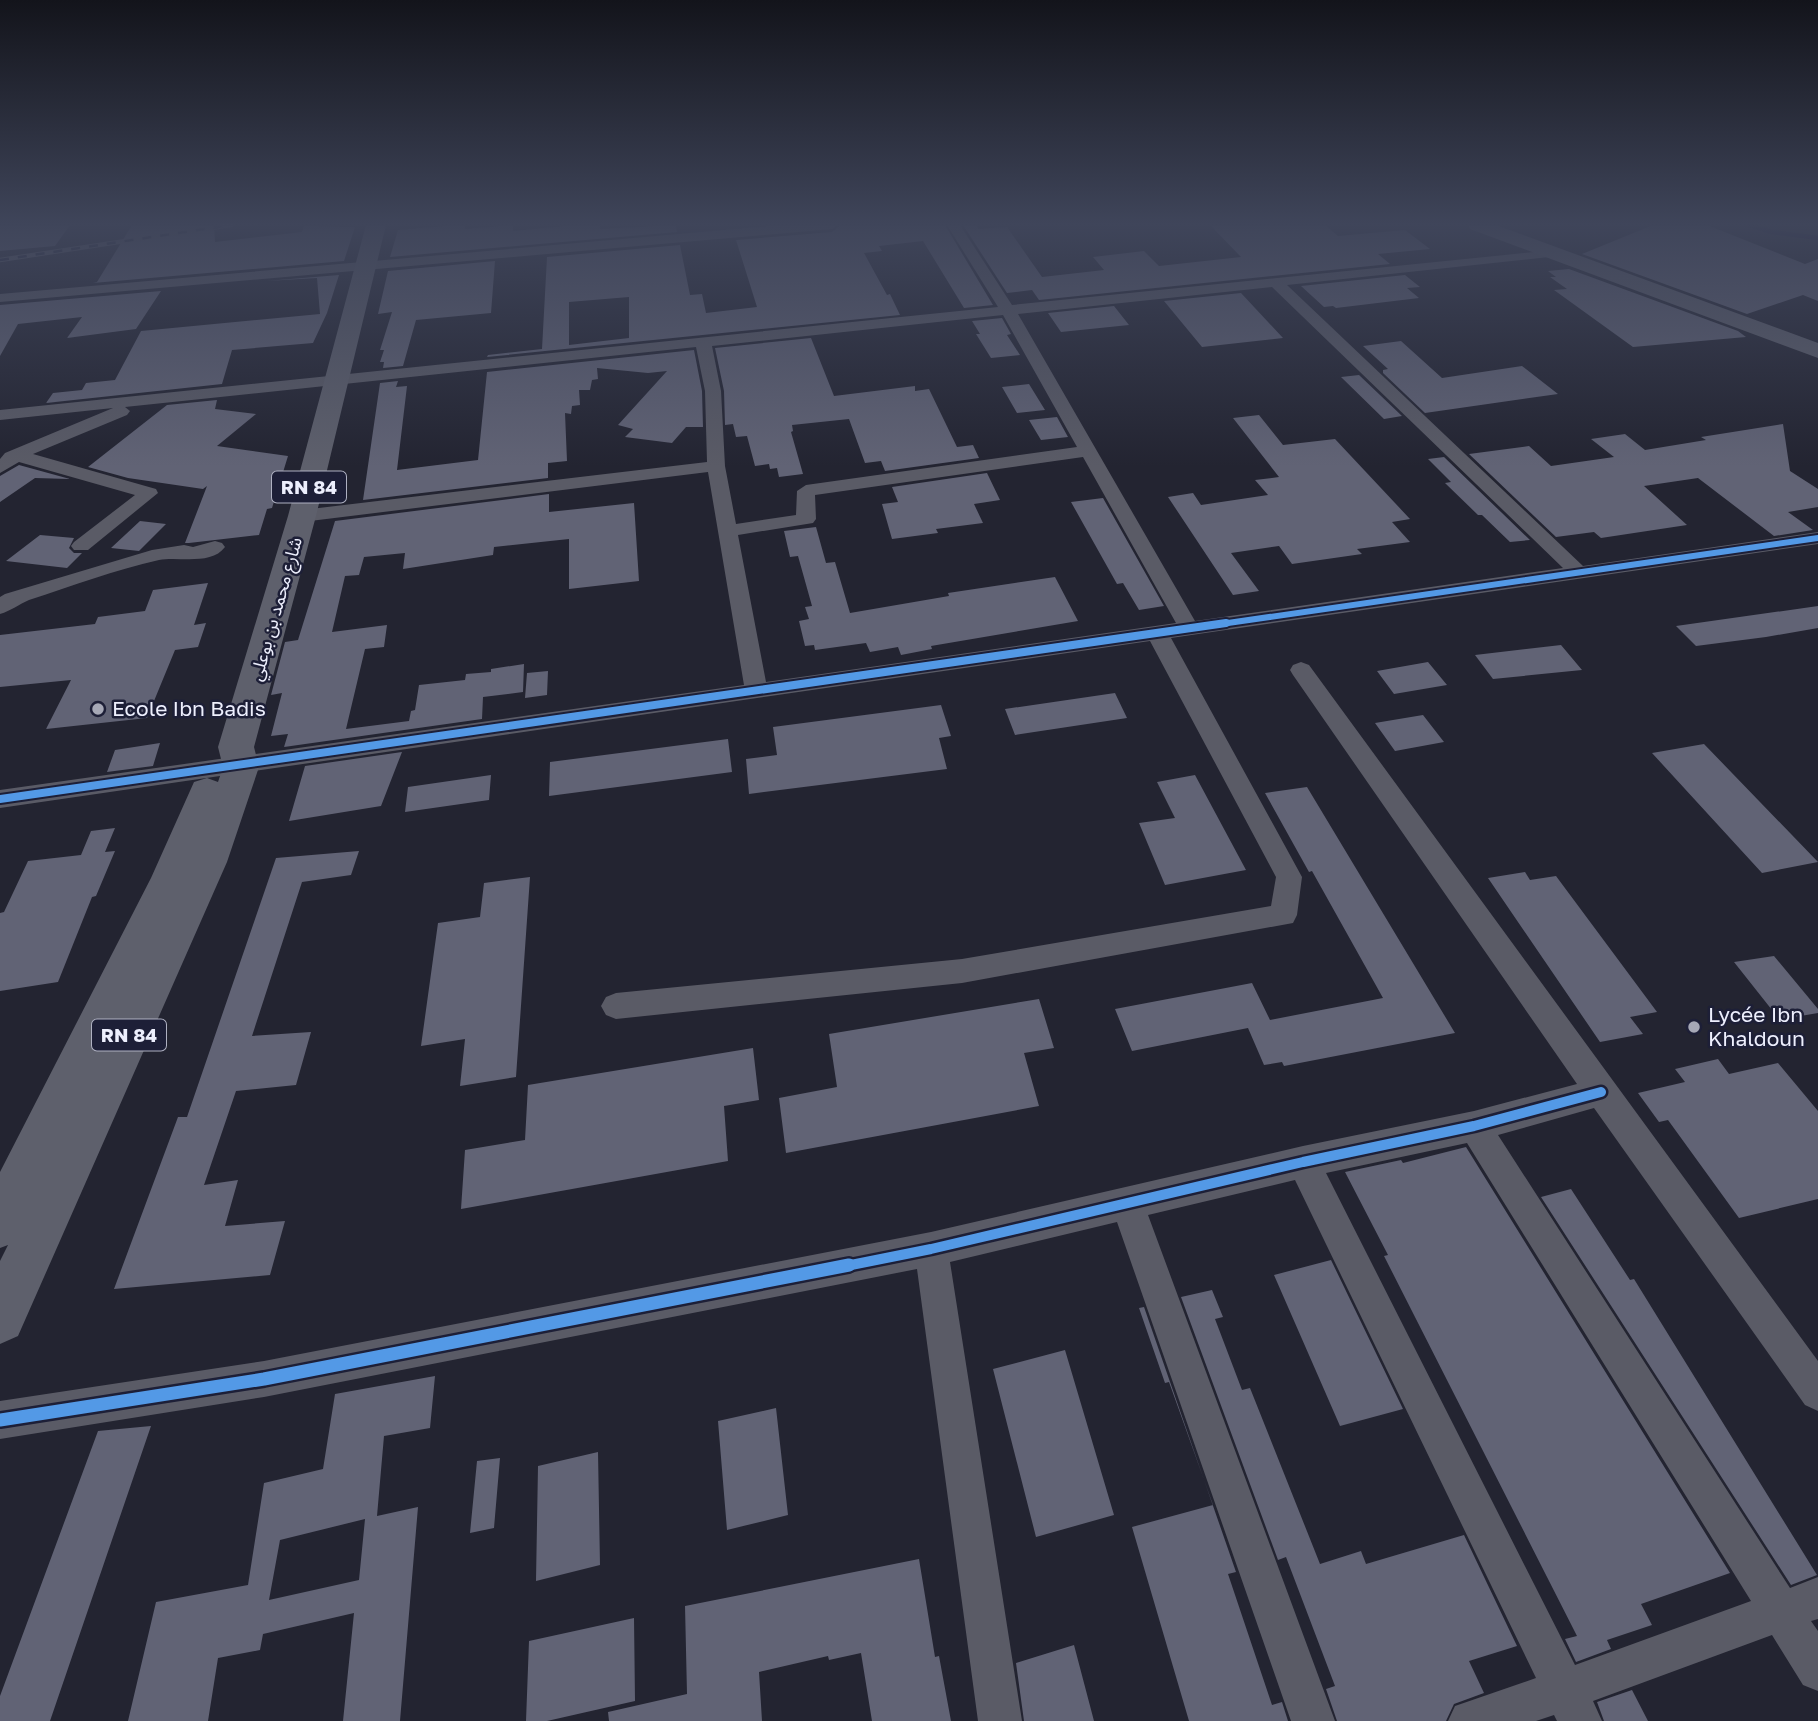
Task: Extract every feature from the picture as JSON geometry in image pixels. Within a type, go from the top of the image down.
[{"type":"main road","name":"شارع محمد بن بوعلي","points":[[232,761],[302,516],[355,305]]},
{"type":"main road","points":[[1693,305],[1818,351]]},
{"type":"main road","name":"RN 84","points":[[0,1223],[232,761]]},
{"type":"main road","name":"RN 84","points":[[0,1318],[208,862],[232,761]]},
{"type":"street","points":[[1005,305],[1189,628]]},
{"type":"street","points":[[0,415],[1071,305]]},
{"type":"street","points":[[1299,305],[1579,573]]},
{"type":"street","points":[[703,342],[713,391],[716,466],[756,690]]},
{"type":"street","points":[[0,468],[8,459],[148,400]]},
{"type":"street","points":[[727,531],[806,519],[806,491],[1088,452]]},
{"type":"street","points":[[8,459],[149,493],[81,546]]},
{"type":"street","points":[[302,516],[716,466]]},
{"type":"street","points":[[0,799],[232,761],[756,690],[1818,538]]},
{"type":"street","points":[[0,607],[12,599],[77,577],[159,554],[184,551],[193,554],[215,547]]},
{"type":"street","points":[[616,1006],[962,971],[1283,915],[1289,877],[1157,633]]},
{"type":"street","points":[[1301,670],[1601,1093],[1818,1392]]},
{"type":"street","points":[[0,1420],[264,1379],[931,1249],[1303,1162],[1474,1126],[1601,1093]]},
{"type":"street","points":[[1474,1126],[1799,1604],[1818,1670]]},
{"type":"street","points":[[1303,1162],[1572,1705]]},
{"type":"street","points":[[1127,1203],[1313,1721]]},
{"type":"street","points":[[931,1249],[1000,1721]]},
{"type":"street","points":[[1470,1721],[1572,1705],[1799,1604]]},
{"type":"building","points":[[0,305],[152,305],[136,329],[67,338],[82,317],[18,324],[0,356]]},
{"type":"building","points":[[319,305],[329,305],[313,343],[232,350],[222,384],[46,403],[53,393],[82,390],[86,383],[115,380],[141,331],[320,314]]},
{"type":"building","points":[[380,305],[492,305],[491,313],[416,320],[403,366],[383,368],[384,362],[380,362],[384,350],[380,350],[392,312],[378,314]]},
{"type":"building","points":[[544,305],[569,305],[569,345],[629,338],[629,305],[704,305],[706,313],[757,307],[895,305],[900,315],[487,357],[542,349]]},
{"type":"building","points":[[962,305],[990,305],[964,308]]},
{"type":"building","points":[[1168,305],[1252,305],[1283,338],[1202,347]]},
{"type":"building","points":[[1322,305],[1358,305],[1336,308]]},
{"type":"building","points":[[1575,305],[1668,305],[1738,331],[1746,337],[1633,347]]},
{"type":"building","points":[[1723,305],[1773,305],[1747,314]]},
{"type":"building","points":[[1114,306],[1129,325],[1061,332],[1048,313]]},
{"type":"building","points":[[1002,318],[1011,334],[1007,335],[1020,355],[991,358],[976,334],[980,334],[972,321]]},
{"type":"building","points":[[811,338],[834,396],[915,386],[915,391],[929,389],[957,447],[973,445],[979,458],[885,471],[881,461],[865,463],[849,419],[792,425],[791,432],[803,474],[779,477],[777,468],[770,469],[769,464],[755,466],[747,436],[736,437],[733,424],[725,425],[724,391],[715,348]]},
{"type":"building","points":[[1401,341],[1442,378],[1522,366],[1558,394],[1425,413],[1383,373],[1383,370],[1388,369],[1363,346]]},
{"type":"building","points":[[694,350],[702,391],[703,427],[686,427],[672,443],[625,437],[633,429],[618,425],[667,371],[648,373],[597,368],[598,379],[592,380],[590,390],[579,390],[580,405],[572,406],[571,414],[565,413],[567,461],[548,463],[548,478],[363,500],[380,383],[398,381],[396,387],[407,386],[397,470],[478,460],[487,372]]},
{"type":"building","points":[[1359,375],[1402,416],[1384,419],[1341,377]]},
{"type":"building","points":[[1029,384],[1045,410],[1017,413],[1002,387]]},
{"type":"building","points":[[217,400],[215,409],[256,414],[217,446],[288,456],[272,508],[267,509],[259,535],[185,543],[207,486],[203,489],[128,478],[88,467],[167,405]]},
{"type":"building","points":[[1259,415],[1283,445],[1335,439],[1410,519],[1392,522],[1410,542],[1357,549],[1362,554],[1292,564],[1279,546],[1231,553],[1259,591],[1233,595],[1168,497],[1193,493],[1201,505],[1268,495],[1255,480],[1279,477],[1233,418]]},
{"type":"building","points":[[1057,417],[1068,437],[1041,440],[1029,420]]},
{"type":"building","points":[[1783,424],[1790,471],[1818,489],[1818,507],[1788,512],[1813,530],[1774,536],[1698,478],[1644,486],[1687,525],[1601,538],[1594,532],[1556,537],[1469,454],[1529,446],[1551,466],[1614,457],[1591,439],[1625,434],[1645,450],[1706,440],[1701,437]]},
{"type":"building","points":[[1444,457],[1530,540],[1510,542],[1482,515],[1478,515],[1445,483],[1451,482],[1428,459]]},
{"type":"building","points":[[19,465],[70,479],[35,478],[0,502],[0,476]]},
{"type":"building","points":[[987,473],[1000,500],[974,504],[983,523],[936,529],[938,533],[892,539],[882,504],[898,502],[892,487]]},
{"type":"building","points":[[549,494],[549,512],[634,503],[639,581],[569,589],[569,539],[494,547],[493,555],[403,569],[405,553],[364,557],[359,575],[345,576],[332,632],[387,625],[384,647],[365,649],[346,729],[409,721],[411,711],[415,710],[419,685],[465,680],[466,674],[491,672],[491,669],[524,664],[523,692],[483,697],[482,719],[284,747],[288,734],[271,736],[282,693],[271,695],[285,642],[298,640],[335,521]]},
{"type":"building","points":[[1103,498],[1164,606],[1139,610],[1123,583],[1117,584],[1071,502]]},
{"type":"building","points":[[140,521],[166,524],[139,551],[111,548]]},
{"type":"building","points":[[816,527],[826,563],[835,562],[850,613],[949,596],[948,593],[1055,577],[1078,621],[931,646],[932,649],[901,655],[898,647],[870,652],[866,643],[815,650],[814,645],[805,646],[799,621],[809,619],[805,607],[812,606],[798,556],[790,557],[784,531]]},
{"type":"building","points":[[40,535],[74,538],[69,548],[74,553],[82,553],[67,568],[6,561]]},
{"type":"building","points":[[208,583],[194,625],[206,623],[198,647],[175,650],[147,718],[46,729],[71,680],[0,687],[0,635],[95,624],[98,617],[145,611],[153,590]]},
{"type":"building","points":[[1818,606],[1818,628],[1766,637],[1696,646],[1676,626]]},
{"type":"building","points":[[1561,645],[1582,670],[1493,679],[1475,655]]},
{"type":"building","points":[[1428,662],[1447,685],[1394,694],[1377,671]]},
{"type":"building","points":[[548,671],[547,695],[525,698],[527,673]]},
{"type":"building","points":[[1115,693],[1127,718],[1015,735],[1005,709]]},
{"type":"building","points":[[941,705],[951,736],[939,738],[947,769],[749,794],[746,759],[777,755],[773,727]]},
{"type":"building","points":[[1423,715],[1444,742],[1395,751],[1375,723]]},
{"type":"building","points":[[728,739],[732,772],[549,796],[550,762]]},
{"type":"building","points":[[160,743],[153,766],[107,772],[115,750]]},
{"type":"building","points":[[1704,744],[1818,862],[1762,873],[1652,753]]},
{"type":"building","points":[[402,752],[381,806],[289,821],[305,766]]},
{"type":"building","points":[[491,775],[489,800],[405,812],[408,787]]},
{"type":"building","points":[[1195,775],[1246,870],[1165,885],[1139,823],[1175,818],[1157,782]]},
{"type":"building","points":[[1307,787],[1455,1033],[1284,1066],[1282,1062],[1264,1065],[1248,1028],[1132,1051],[1115,1009],[1252,983],[1270,1020],[1383,998],[1265,793]]},
{"type":"building","points":[[115,828],[105,852],[115,851],[96,896],[92,897],[58,982],[0,991],[0,913],[4,912],[28,861],[81,855],[91,831]]},
{"type":"building","points":[[359,851],[351,875],[302,882],[252,1036],[311,1032],[296,1085],[236,1091],[204,1185],[238,1180],[225,1226],[285,1221],[270,1275],[114,1289],[178,1117],[187,1117],[276,858]]},
{"type":"building","points":[[1525,872],[1530,880],[1556,876],[1657,1012],[1630,1017],[1643,1034],[1600,1042],[1488,878]]},
{"type":"building","points":[[530,877],[516,1077],[460,1086],[465,1039],[421,1046],[438,923],[480,917],[484,883]]},
{"type":"building","points":[[1774,956],[1818,1009],[1818,1013],[1783,1019],[1780,1008],[1772,1010],[1734,962]]},
{"type":"building","points":[[1039,999],[1054,1048],[1024,1053],[1039,1106],[786,1153],[779,1098],[837,1087],[829,1034]]},
{"type":"building","points":[[753,1048],[759,1100],[724,1106],[728,1161],[461,1209],[465,1150],[525,1140],[528,1085]]},
{"type":"building","points":[[1718,1059],[1729,1074],[1778,1063],[1818,1111],[1818,1199],[1739,1218],[1668,1120],[1659,1122],[1638,1093],[1685,1082],[1675,1069]]},
{"type":"building","points":[[1466,1147],[1730,1573],[1641,1604],[1652,1625],[1607,1640],[1611,1649],[1576,1662],[1565,1639],[1577,1636],[1384,1256],[1388,1255],[1345,1172],[1401,1160],[1403,1163]]},
{"type":"building","points":[[1571,1189],[1630,1280],[1634,1279],[1817,1575],[1791,1585],[1541,1197]]},
{"type":"building","points":[[1331,1260],[1403,1409],[1340,1426],[1274,1275]]},
{"type":"building","points":[[1212,1290],[1223,1317],[1215,1319],[1242,1390],[1250,1388],[1320,1564],[1361,1551],[1366,1564],[1464,1535],[1517,1646],[1469,1661],[1484,1693],[1454,1704],[1446,1721],[1337,1721],[1326,1689],[1335,1686],[1286,1557],[1278,1560],[1181,1297]]},
{"type":"building","points":[[1144,1307],[1204,1480],[1169,1382],[1165,1383],[1139,1308]]},
{"type":"building","points":[[1065,1350],[1114,1515],[1036,1537],[993,1369]]},
{"type":"building","points":[[435,1376],[430,1428],[384,1436],[377,1516],[418,1507],[400,1721],[343,1721],[354,1613],[263,1634],[260,1650],[218,1658],[208,1721],[128,1721],[156,1602],[248,1585],[264,1483],[323,1469],[335,1394]],"holes":[[[365,1519],[359,1580],[269,1600],[280,1540]]]},
{"type":"building","points":[[776,1408],[788,1515],[727,1530],[718,1421]]},
{"type":"building","points":[[151,1426],[50,1721],[0,1721],[0,1696],[98,1431]]},
{"type":"building","points":[[598,1452],[600,1565],[536,1581],[538,1466]]},
{"type":"building","points":[[500,1458],[494,1528],[470,1533],[477,1461]]},
{"type":"building","points":[[1213,1505],[1236,1572],[1228,1574],[1272,1705],[1282,1702],[1288,1721],[1189,1721],[1132,1527]]},
{"type":"building","points":[[919,1559],[935,1657],[939,1656],[951,1721],[872,1721],[861,1653],[829,1660],[828,1656],[759,1672],[762,1721],[609,1721],[608,1712],[687,1694],[685,1606]]},
{"type":"building","points":[[634,1618],[635,1701],[547,1721],[526,1721],[529,1641]]},
{"type":"building","points":[[1074,1645],[1094,1721],[1024,1721],[1016,1663]]},
{"type":"building","points":[[1632,1690],[1648,1721],[1604,1721],[1597,1702]]},
{"type":"cycle path","points":[[0,799],[1818,538]]},
{"type":"cycle path","points":[[0,1420],[264,1379],[931,1249],[1303,1162],[1474,1126],[1601,1092]]},
{"type":"place","name":"Ecole Ibn Badis","points":[[98,709]]},
{"type":"place","name":"Lycée Ibn Khaldoun","points":[[1694,1027]]}]
